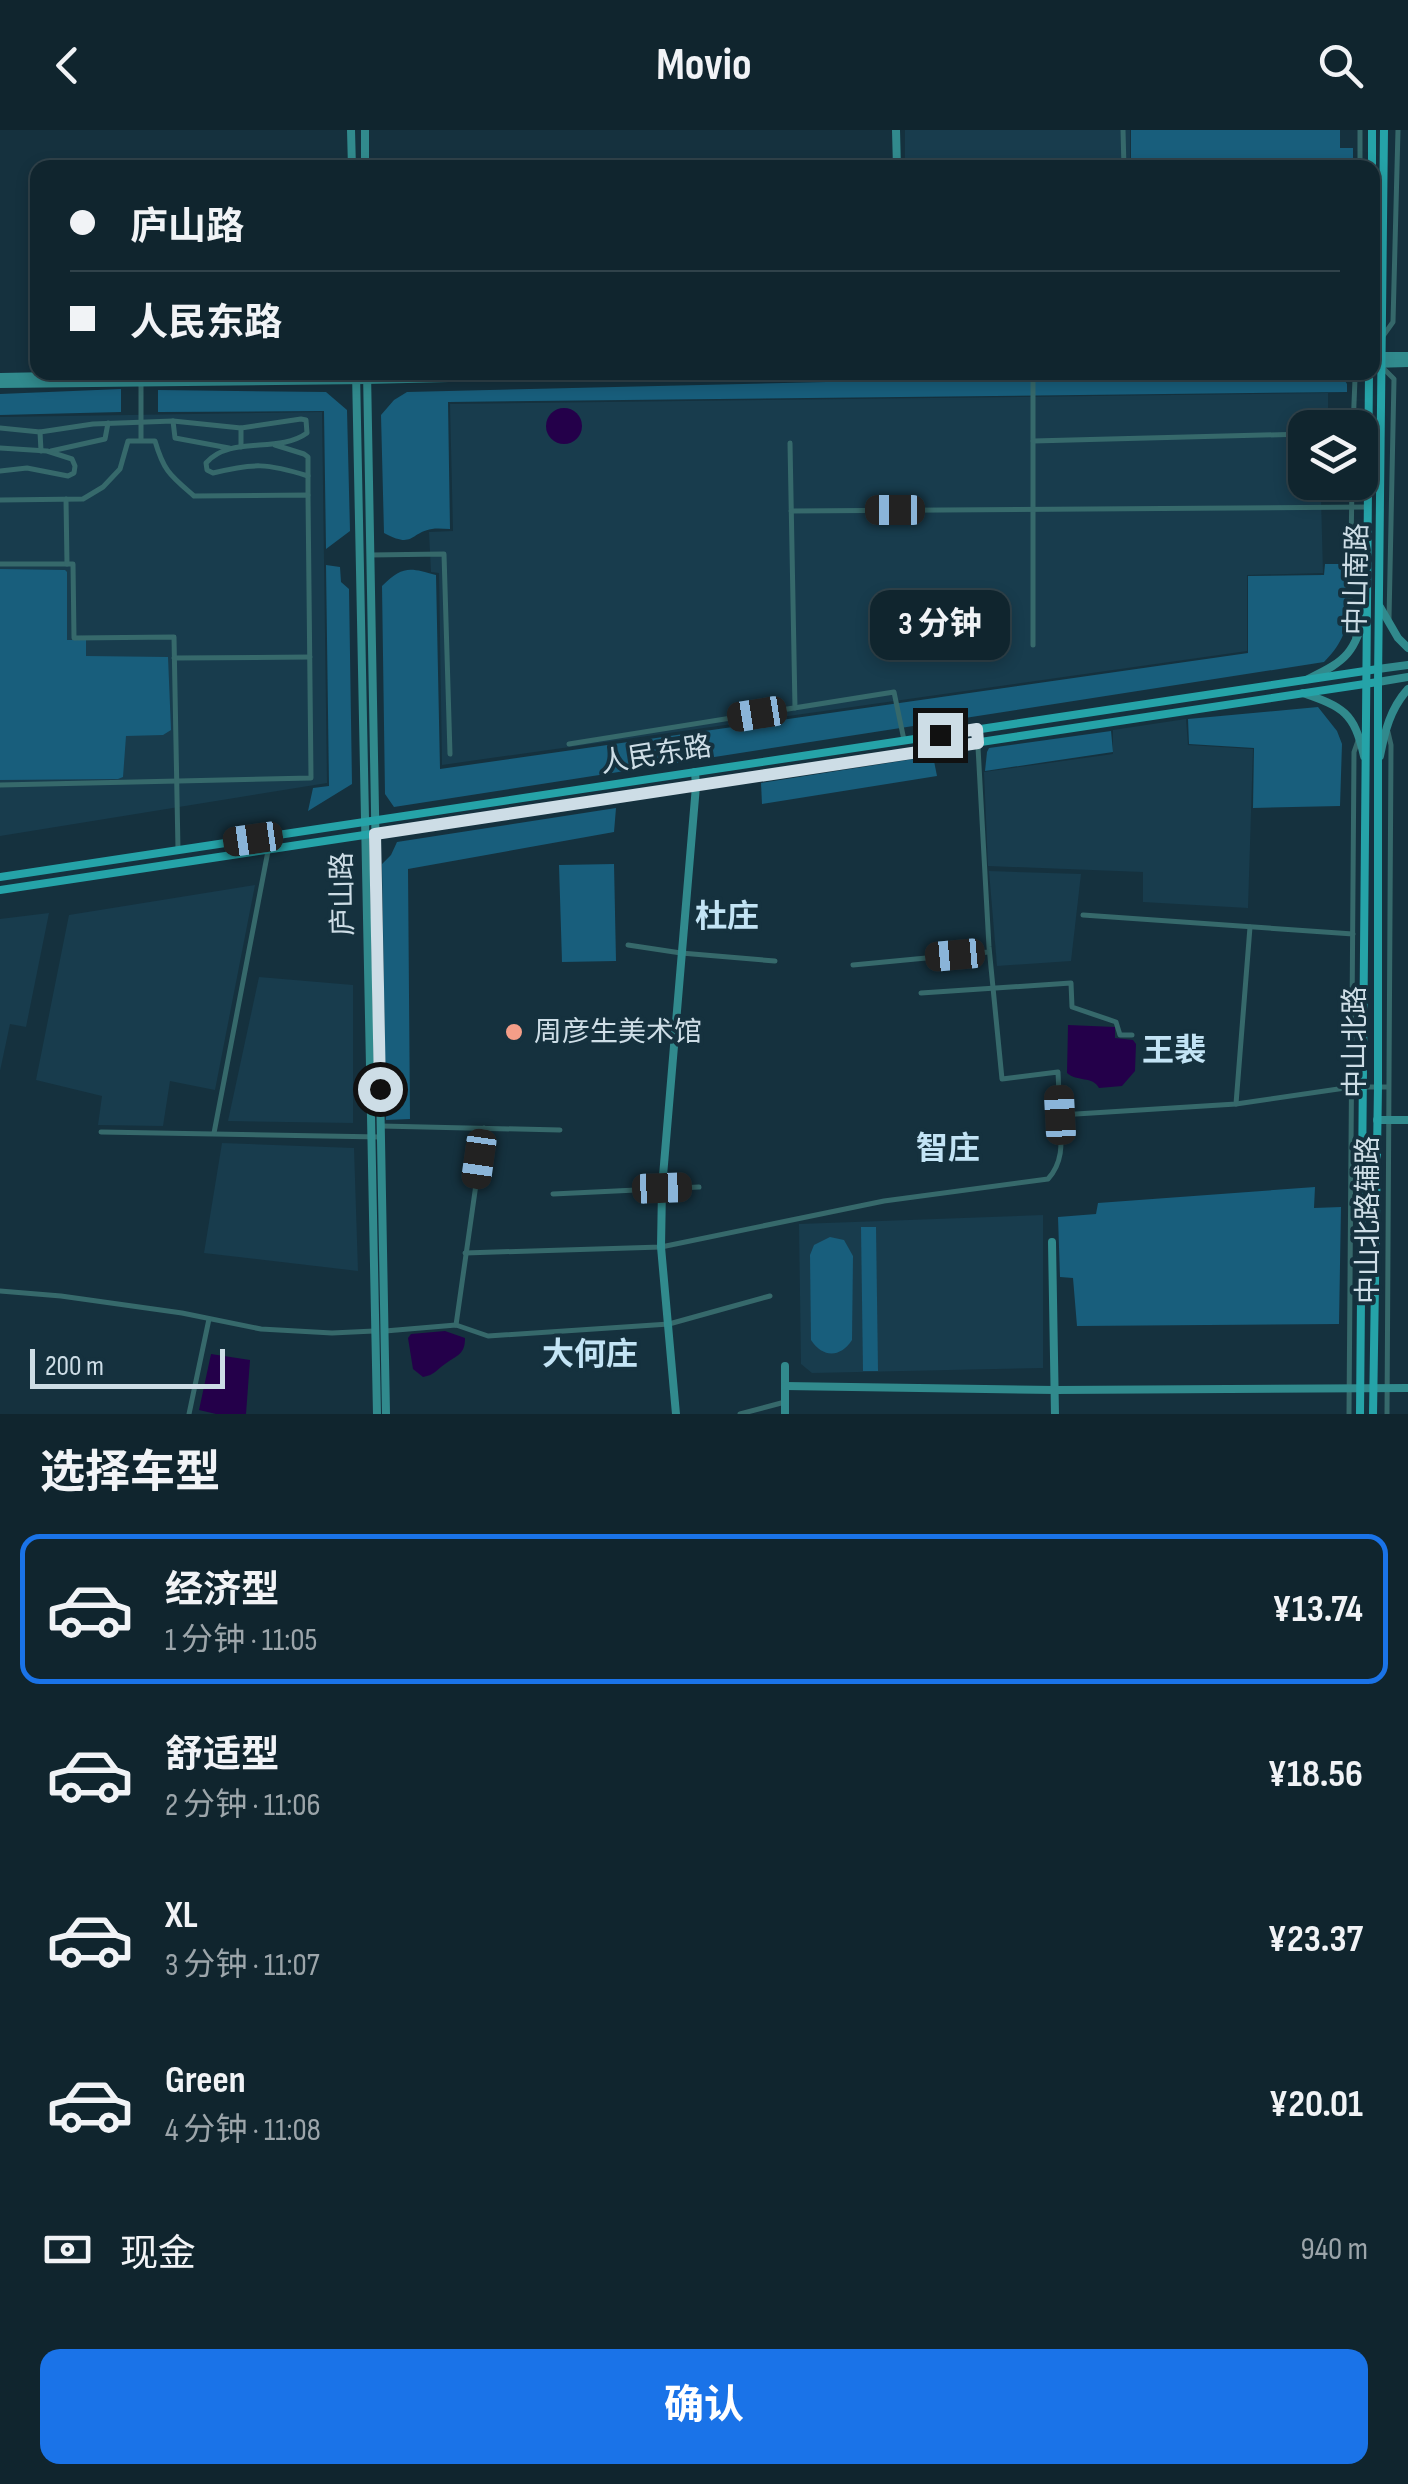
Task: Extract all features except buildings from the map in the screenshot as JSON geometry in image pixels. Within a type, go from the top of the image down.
[{"type":"main road","points":[[1372,130],[1372,160]]},
{"type":"main road","name":"中山南路","points":[[1380,348],[1384,130]]},
{"type":"main road","name":"中山南路","points":[[1365,671],[1366,380]]},
{"type":"main road","name":"中山南路","points":[[1378,670],[1385,507],[1379,380]]},
{"type":"main road","points":[[1368,507],[1385,507]]},
{"type":"main road","name":"人民东路","points":[[0,876],[1378,670]]},
{"type":"main road","name":"中山北路","points":[[1373,1414],[1378,670]]},
{"type":"main road","name":"中山北路","points":[[1360,1414],[1365,671]]},
{"type":"main road","name":"人民东路","points":[[0,890],[1378,682]]},
{"type":"street","points":[[351,130],[352,160]]},
{"type":"street","points":[[364,130],[365,160]]},
{"type":"street","points":[[896,130],[897,160]]},
{"type":"street","points":[[1123,130],[1124,160]]},
{"type":"street","points":[[1360,130],[1360,160]]},
{"type":"street","points":[[1382,336],[1393,322],[1398,130]]},
{"type":"street","points":[[1380,361],[1408,359]]},
{"type":"street","points":[[0,381],[47,380]]},
{"type":"street","points":[[141,380],[141,440]]},
{"type":"street","name":"庐山路","points":[[356,380],[364,836],[386,1414]]},
{"type":"street","name":"庐山路","points":[[367,380],[381,1126],[376,1138]]},
{"type":"street","points":[[1033,380],[1033,644]]},
{"type":"street","points":[[1354,410],[1355,380]]},
{"type":"street","points":[[0,428],[40,432],[108,423],[174,422],[241,428],[306,420],[307,433],[291,445]]},
{"type":"street","points":[[0,786],[312,778],[308,457],[291,445],[232,448],[176,438],[174,422]]},
{"type":"street","points":[[0,450],[44,451],[105,439],[108,423]]},
{"type":"street","points":[[241,428],[241,448]]},
{"type":"street","points":[[40,432],[44,451]]},
{"type":"street","points":[[1033,441],[1288,434]]},
{"type":"street","points":[[0,500],[83,499],[120,469],[128,441],[141,440],[155,441],[162,465],[194,496],[308,495]]},
{"type":"street","points":[[790,444],[795,708]]},
{"type":"street","points":[[213,446],[213,455]]},
{"type":"street","points":[[0,470],[27,468],[68,476],[76,466],[69,448]]},
{"type":"street","points":[[232,448],[213,455],[206,463],[208,470],[212,473],[252,464],[276,466],[308,476]]},
{"type":"street","points":[[44,451],[70,458]]},
{"type":"street","points":[[66,499],[67,564]]},
{"type":"street","points":[[1352,500],[1350,615],[1356,641]]},
{"type":"street","points":[[791,511],[1368,507]]},
{"type":"street","points":[[1385,507],[1391,591],[1388,622]]},
{"type":"street","points":[[359,555],[444,554],[450,754]]},
{"type":"street","points":[[0,564],[72,564],[74,638],[174,637],[178,850]]},
{"type":"street","points":[[1303,681],[1334,668],[1346,657],[1356,641],[1367,605]]},
{"type":"street","points":[[1379,605],[1408,648]]},
{"type":"street","points":[[174,658],[310,656]]},
{"type":"street","points":[[1378,670],[1408,665]]},
{"type":"street","points":[[1378,682],[1408,677]]},
{"type":"street","points":[[1378,766],[1389,717],[1408,689]]},
{"type":"street","points":[[568,744],[894,692],[904,740]]},
{"type":"street","points":[[1303,692],[1335,704],[1347,714],[1360,735],[1366,764]]},
{"type":"street","name":"中山北路辅路","points":[[1386,726],[1391,745],[1388,1414]]},
{"type":"street","points":[[466,1253],[661,1247],[884,1202],[1048,1179],[1058,1168],[1061,1154],[1058,1072],[1002,1079],[989,952],[977,729]]},
{"type":"street","name":"中山北路辅路","points":[[1349,1414],[1354,752],[1360,735]]},
{"type":"street","points":[[676,1414],[661,1247],[662,1188],[696,786],[694,772]]},
{"type":"street","points":[[214,1133],[269,849]]},
{"type":"street","points":[[1082,916],[1366,935]]},
{"type":"street","points":[[1236,1104],[1250,927]]},
{"type":"street","points":[[628,945],[775,961]]},
{"type":"street","points":[[852,965],[989,952]]},
{"type":"street","points":[[920,993],[1071,983],[1072,1007],[1116,1022],[1120,1035],[1132,1035]]},
{"type":"street","points":[[1060,1115],[1236,1104],[1352,1088],[1388,1087]]},
{"type":"street","points":[[1377,1120],[1408,1120]]},
{"type":"street","points":[[381,1126],[560,1130]]},
{"type":"street","points":[[456,1324],[484,1128]]},
{"type":"street","points":[[102,1132],[376,1138]]},
{"type":"street","points":[[554,1194],[699,1187]]},
{"type":"street","points":[[1052,1242],[1056,1414]]},
{"type":"street","points":[[0,1291],[61,1296],[261,1329],[332,1333],[456,1324],[488,1336],[669,1324],[770,1296]]},
{"type":"street","points":[[189,1414],[209,1318]]},
{"type":"street","name":"庐山路","points":[[376,1414],[380,1331]]},
{"type":"street","points":[[784,1366],[785,1414]]},
{"type":"street","points":[[785,1386],[1055,1390],[1408,1388]]},
{"type":"street","points":[[740,1414],[785,1402]]},
{"type":"shaded area","points":[[905,130],[1130,130],[1130,160],[905,160]]},
{"type":"shaded area","points":[[1131,130],[1340,130],[1340,148],[1353,148],[1353,160],[1131,160]]},
{"type":"shaded area","points":[[913,380],[1345,380],[1347,384],[1347,392],[448,402],[450,529],[432,529],[401,540],[384,533],[381,415],[407,392]]},
{"type":"shaded area","points":[[121,389],[121,412],[0,415],[0,394]]},
{"type":"shaded area","points":[[158,390],[326,392],[347,410],[350,531],[326,549],[324,411],[158,412]]},
{"type":"shaded area","points":[[1328,393],[1328,410],[1288,410],[1288,500],[1321,500],[1323,573],[1247,575],[1247,651],[442,765],[439,573],[431,572],[429,532],[453,531],[450,404]]},
{"type":"shaded area","points":[[564,408],[577,413],[582,426],[577,439],[564,444],[551,439],[546,426],[551,413]]},
{"type":"shaded area","points":[[322,412],[327,783],[0,836],[0,417]]},
{"type":"shaded area","points":[[1325,564],[1346,564],[1348,605],[1341,639],[1324,662],[394,807],[385,794],[382,586],[406,570],[436,575],[440,769],[1248,653],[1248,576],[1324,575]]},
{"type":"shaded area","points":[[326,565],[340,567],[341,582],[349,589],[352,784],[308,811],[313,788],[329,786]]},
{"type":"shaded area","points":[[0,569],[67,572],[67,640],[86,640],[86,656],[168,657],[171,730],[163,735],[126,736],[123,777],[0,780]]},
{"type":"shaded area","points":[[1318,707],[1342,744],[1340,806],[1253,808],[1254,748],[1189,744],[1188,719]]},
{"type":"shaded area","points":[[1186,719],[1188,745],[1253,749],[1248,908],[1143,902],[1143,872],[988,866],[984,772],[1113,754],[1113,730]]},
{"type":"shaded area","points":[[1111,731],[1113,752],[985,771],[989,748]]},
{"type":"shaded area","points":[[933,756],[937,776],[762,804],[761,783]]},
{"type":"shaded area","points":[[616,808],[614,832],[408,869],[410,1119],[386,1120],[382,864],[397,842]]},
{"type":"shaded area","points":[[614,864],[616,961],[562,962],[559,865]]},
{"type":"shaded area","points":[[989,871],[1081,874],[1071,961],[997,966]]},
{"type":"shaded area","points":[[255,885],[215,1090],[170,1081],[163,1126],[98,1125],[102,1096],[36,1080],[69,915]]},
{"type":"shaded area","points":[[49,913],[26,1027],[10,1024],[0,1071],[0,919]]},
{"type":"shaded area","points":[[259,977],[353,985],[353,1123],[228,1121]]},
{"type":"shaded area","points":[[1068,1025],[1115,1027],[1115,1038],[1133,1040],[1135,1071],[1122,1086],[1099,1088],[1067,1073]]},
{"type":"shaded area","points":[[222,1143],[354,1148],[358,1271],[204,1253]]},
{"type":"shaded area","points":[[1315,1187],[1314,1208],[1341,1207],[1339,1324],[1077,1326],[1073,1278],[1060,1277],[1058,1217],[1096,1214],[1098,1203]]},
{"type":"shaded area","points":[[1043,1215],[1043,1368],[812,1373],[801,1364],[799,1224]]},
{"type":"shaded area","points":[[861,1227],[876,1227],[878,1371],[863,1371]]},
{"type":"shaded area","points":[[830,1237],[844,1240],[853,1256],[852,1340],[831,1354],[811,1340],[810,1255],[814,1245]]},
{"type":"shaded area","points":[[445,1331],[465,1338],[464,1348],[423,1377],[413,1369],[408,1338],[411,1334]]},
{"type":"shaded area","points":[[211,1354],[250,1360],[246,1414],[199,1410]]},
{"type":"place","name":"周彦生美术馆","points":[[514,1032]]},
{"type":"district","name":"杜庄","points":[[727,917]]},
{"type":"district","name":"王裴","points":[[1174,1051]]},
{"type":"district","name":"智庄","points":[[948,1149]]},
{"type":"district","name":"大何庄","points":[[590,1355]]},
{"type":"route","points":[[380,1089],[375,834],[978,743],[977,729],[940,735]]}]
